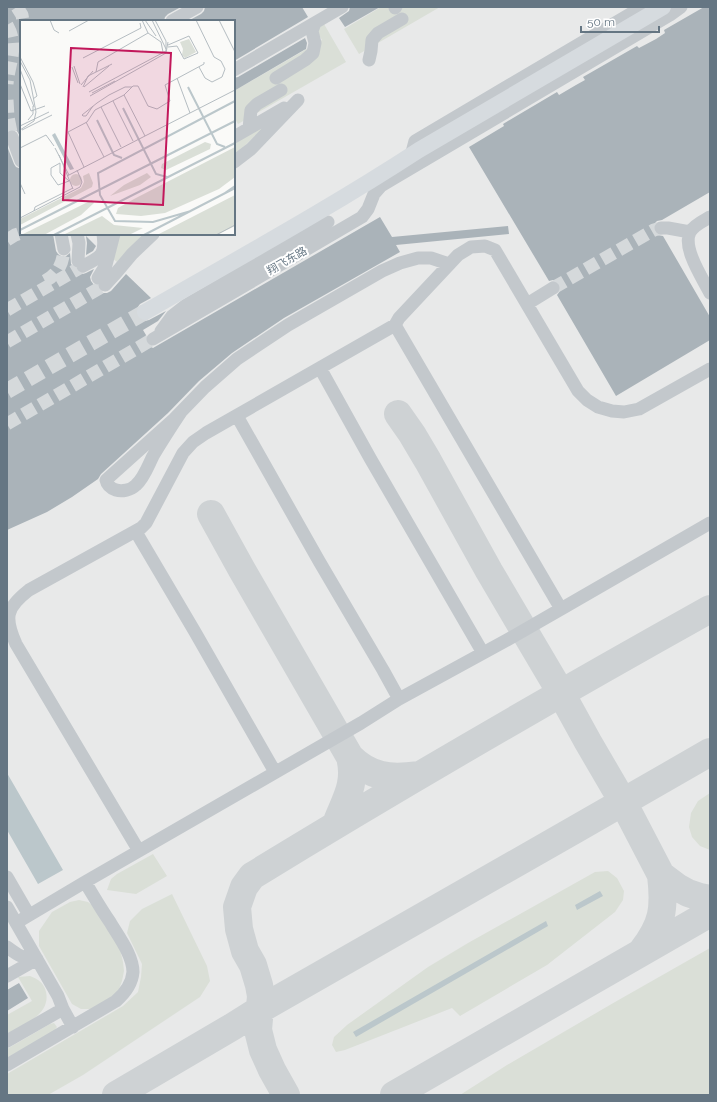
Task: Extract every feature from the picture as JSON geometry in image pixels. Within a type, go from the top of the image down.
[{"type":"main road","points":[[145,312],[303,222],[381,175],[419,150],[663,7]]},
{"type":"street","points":[[174,20],[196,7]]},
{"type":"street","points":[[235,69],[342,7]]},
{"type":"street","points":[[408,170],[415,141],[642,7]]},
{"type":"street","name":"翔飞东路","points":[[328,222],[186,305],[172,316],[156,337],[362,217],[368,209],[374,194],[381,186],[670,15],[681,7]]},
{"type":"street","points":[[369,60],[372,40],[378,33],[402,19]]},
{"type":"street","points":[[250,128],[251,110],[313,53],[315,43],[312,31],[315,23]]},
{"type":"street","points":[[235,136],[298,100],[251,149],[235,161]]},
{"type":"street","points":[[12,137],[20,158]]},
{"type":"street","points":[[710,217],[690,232],[688,240],[693,259],[710,293]]},
{"type":"street","points":[[661,228],[690,232]]},
{"type":"street","points":[[61,235],[64,249]]},
{"type":"street","points":[[77,235],[80,264],[96,260],[102,255],[105,246],[103,235]]},
{"type":"street","points":[[114,235],[101,282],[116,273],[132,254],[152,235]]},
{"type":"street","points":[[138,851],[16,644],[8,616],[11,607],[18,598],[29,590],[136,532],[146,523],[182,453],[194,442],[206,433],[395,325],[399,318],[449,264],[458,255],[472,247],[486,246],[495,250],[578,391],[587,400],[598,407],[612,411],[624,412],[639,409],[710,369]]},
{"type":"street","points":[[181,412],[143,476],[135,486],[126,491],[118,491],[110,487],[106,480],[181,412],[205,387],[237,359],[288,325],[382,270],[400,262],[418,258],[431,258],[449,264]]},
{"type":"street","points":[[527,304],[553,288]]},
{"type":"street","points":[[395,325],[561,609]]},
{"type":"street","points":[[320,368],[483,653]]},
{"type":"street","points":[[237,416],[399,700]]},
{"type":"street","points":[[16,923],[399,700],[508,640],[710,523]]},
{"type":"street","points":[[136,532],[275,772]]},
{"type":"street","points":[[7,877],[29,915]]},
{"type":"street","points":[[7,1065],[116,1001],[124,993],[130,983],[133,972],[126,949],[85,882]]},
{"type":"street","points":[[7,906],[58,996],[73,1027]]},
{"type":"street","points":[[7,947],[18,955],[26,958],[37,959]]},
{"type":"street","points":[[7,976],[37,959]]},
{"type":"street","points":[[7,1041],[63,1009]]},
{"type":"shaded area","points":[[7,7],[710,7],[710,1095],[7,1095]]},
{"type":"shaded area","points":[[381,7],[440,7],[359,54],[344,29]]},
{"type":"shaded area","points":[[324,24],[346,62],[238,124],[235,119],[235,90],[322,40],[317,32]]},
{"type":"shaded area","points":[[267,124],[235,155],[235,142]]},
{"type":"shaded area","points":[[118,235],[143,235],[117,262],[112,258]]},
{"type":"shaded area","points":[[7,773],[63,870],[38,884],[7,830]]},
{"type":"shaded area","points":[[710,793],[710,850],[700,846],[692,837],[689,827],[691,813],[698,801]]},
{"type":"shaded area","points":[[153,854],[167,876],[136,894],[107,890],[111,879],[117,874]]},
{"type":"shaded area","points":[[608,871],[617,878],[624,891],[623,900],[615,912],[547,965],[460,1016],[452,1008],[345,1050],[336,1052],[332,1045],[334,1037],[347,1025],[428,967],[595,872]]},
{"type":"shaded area","points":[[600,891],[603,896],[577,910],[575,905]]},
{"type":"shaded area","points":[[172,894],[207,966],[210,981],[200,997],[83,1075],[48,1095],[7,1095],[7,1074],[123,1006],[138,992],[142,964],[127,933],[130,921],[142,909]]},
{"type":"shaded area","points":[[79,900],[88,902],[96,908],[120,949],[124,971],[119,989],[112,997],[91,1009],[81,1009],[72,1004],[39,946],[39,931],[52,912],[70,902]]},
{"type":"shaded area","points":[[546,921],[548,926],[356,1037],[353,1032]]},
{"type":"shaded area","points":[[710,948],[710,1095],[460,1095],[507,1065]]},
{"type":"shaded area","points":[[30,976],[36,978],[44,986],[46,1000],[44,1007],[40,1013],[28,1023],[7,1035],[7,1015],[32,1001],[18,977]]},
{"type":"shaded area","points":[[54,1023],[57,1027],[54,1031],[7,1058],[7,1049]]},
{"type":"building","points":[[7,7],[181,7],[168,14],[164,20],[20,20],[20,136],[17,131],[13,129],[7,131]]},
{"type":"building","points":[[205,7],[302,7],[308,17],[235,60],[235,20],[190,20],[204,11]]},
{"type":"building","points":[[350,7],[380,7],[345,27],[339,18],[349,11]]},
{"type":"building","points":[[704,7],[710,7],[710,192],[662,220],[657,221],[653,228],[657,235],[663,236],[710,317],[710,340],[616,396],[557,295],[561,288],[560,284],[553,280],[549,281],[469,147],[504,126],[503,124],[557,92],[559,95],[585,80],[583,77],[637,46],[639,48],[656,39],[665,33],[664,30]]},
{"type":"building","points":[[305,38],[307,43],[306,49],[235,90],[235,78]]},
{"type":"building","points":[[7,146],[14,164],[20,169],[20,235],[53,235],[56,251],[58,254],[65,257],[70,253],[71,264],[79,273],[83,274],[94,269],[90,277],[91,281],[97,286],[99,291],[103,293],[111,291],[126,274],[151,298],[140,304],[137,308],[137,316],[140,320],[149,320],[166,311],[158,321],[143,330],[146,335],[146,343],[153,348],[380,217],[392,237],[508,226],[509,234],[396,245],[400,252],[284,318],[232,353],[199,381],[168,413],[101,474],[98,479],[47,512],[7,530]]},
{"type":"building","points":[[86,236],[96,246],[93,251],[86,255],[87,243]]},
{"type":"building","points":[[19,983],[28,998],[7,1011],[7,990]]},
{"type":"taxiway","points":[[398,414],[428,461],[489,571],[561,693],[623,802],[661,875],[688,893],[710,899]]},
{"type":"taxiway","points":[[211,514],[350,757],[365,769],[373,773],[398,777],[418,775]]},
{"type":"taxiway","points":[[286,1095],[263,1050],[258,1030],[261,996],[259,985],[253,965],[245,951],[239,929],[237,907],[244,887],[252,876],[480,740],[710,609]]},
{"type":"taxiway","points":[[116,1095],[259,1010],[710,752]]},
{"type":"taxiway","points":[[336,824],[351,784],[352,767],[350,757]]},
{"type":"taxiway","points":[[642,951],[654,932],[661,915],[663,897],[661,875]]},
{"type":"taxiway","points":[[394,1095],[710,913]]},
{"type":"tunnel","points":[[17,7],[22,15],[23,20]]},
{"type":"tunnel","points":[[7,25],[11,33],[13,47],[7,84]]},
{"type":"tunnel","points":[[7,100],[8,117],[12,137]]},
{"type":"tunnel","points":[[553,288],[654,230],[661,228]]},
{"type":"tunnel","points":[[7,240],[20,233]]},
{"type":"tunnel","points":[[45,281],[50,278],[59,268],[64,249]]},
{"type":"tunnel","points":[[7,310],[83,266]]},
{"type":"tunnel","points":[[7,342],[105,285]]},
{"type":"tunnel","points":[[7,391],[145,312]]},
{"type":"tunnel","points":[[7,424],[153,339]]}]
